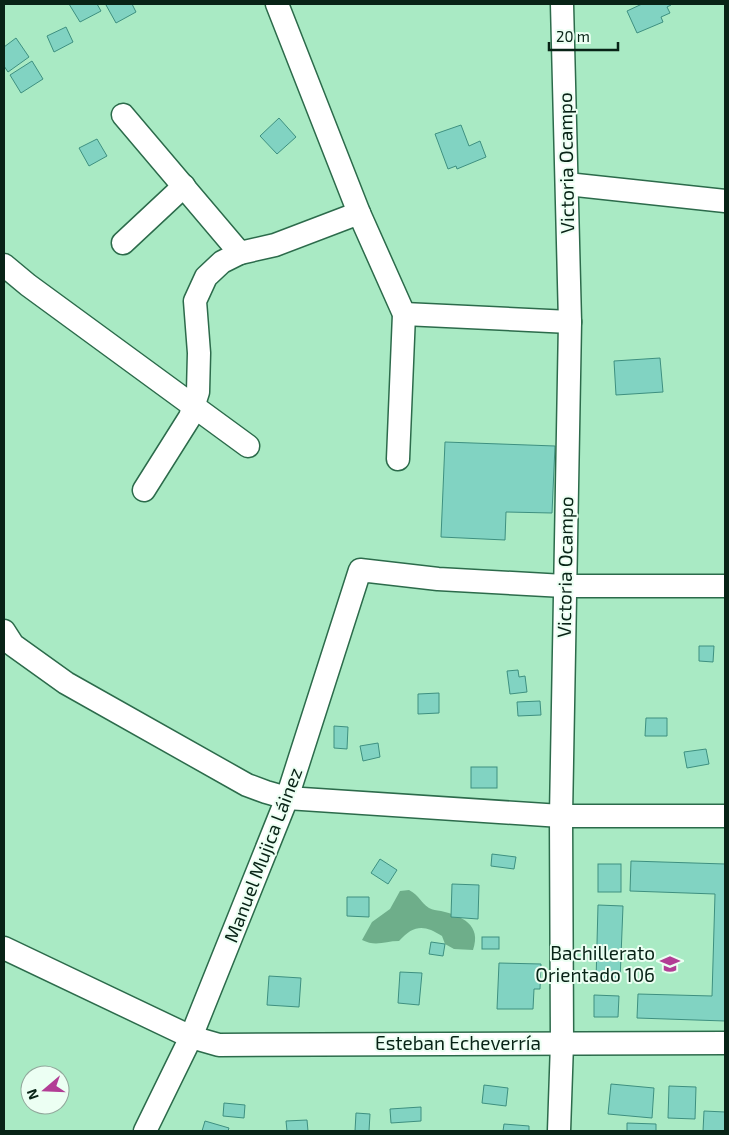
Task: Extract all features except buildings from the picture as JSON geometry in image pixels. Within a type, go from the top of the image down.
[{"type":"street","points":[[277,4],[359,213],[404,314],[398,459]]},
{"type":"street","name":"Victoria Ocampo","points":[[560,1131],[562,1043],[561,816],[570,322],[562,4]]},
{"type":"street","points":[[123,115],[240,253]]},
{"type":"street","points":[[567,184],[725,201]]},
{"type":"street","points":[[123,243],[184,186]]},
{"type":"street","points":[[144,490],[190,417],[194,406],[198,392],[199,353],[195,301],[206,277],[222,262],[240,253],[275,244],[359,213]]},
{"type":"street","points":[[4,265],[28,285],[248,446]]},
{"type":"street","points":[[404,314],[570,322]]},
{"type":"street","name":"Manuel Mujica Láinez","points":[[145,1131],[191,1036],[287,798],[360,570],[438,579],[564,586]]},
{"type":"street","points":[[564,586],[725,586]]},
{"type":"street","points":[[7,642],[66,683],[247,785],[287,798],[561,816],[725,816]]},
{"type":"street","name":"Esteban Echeverría","points":[[4,948],[191,1036],[219,1045],[725,1044]]},
{"type":"green space","points":[[409,890],[416,894],[429,908],[449,913],[468,923],[475,934],[473,950],[454,949],[445,944],[442,936],[425,928],[415,929],[404,935],[399,941],[376,943],[362,940],[372,922],[390,909],[400,891]]},
{"type":"place","name":"Bachillerato Orientado 106","points":[[670,964]]}]
